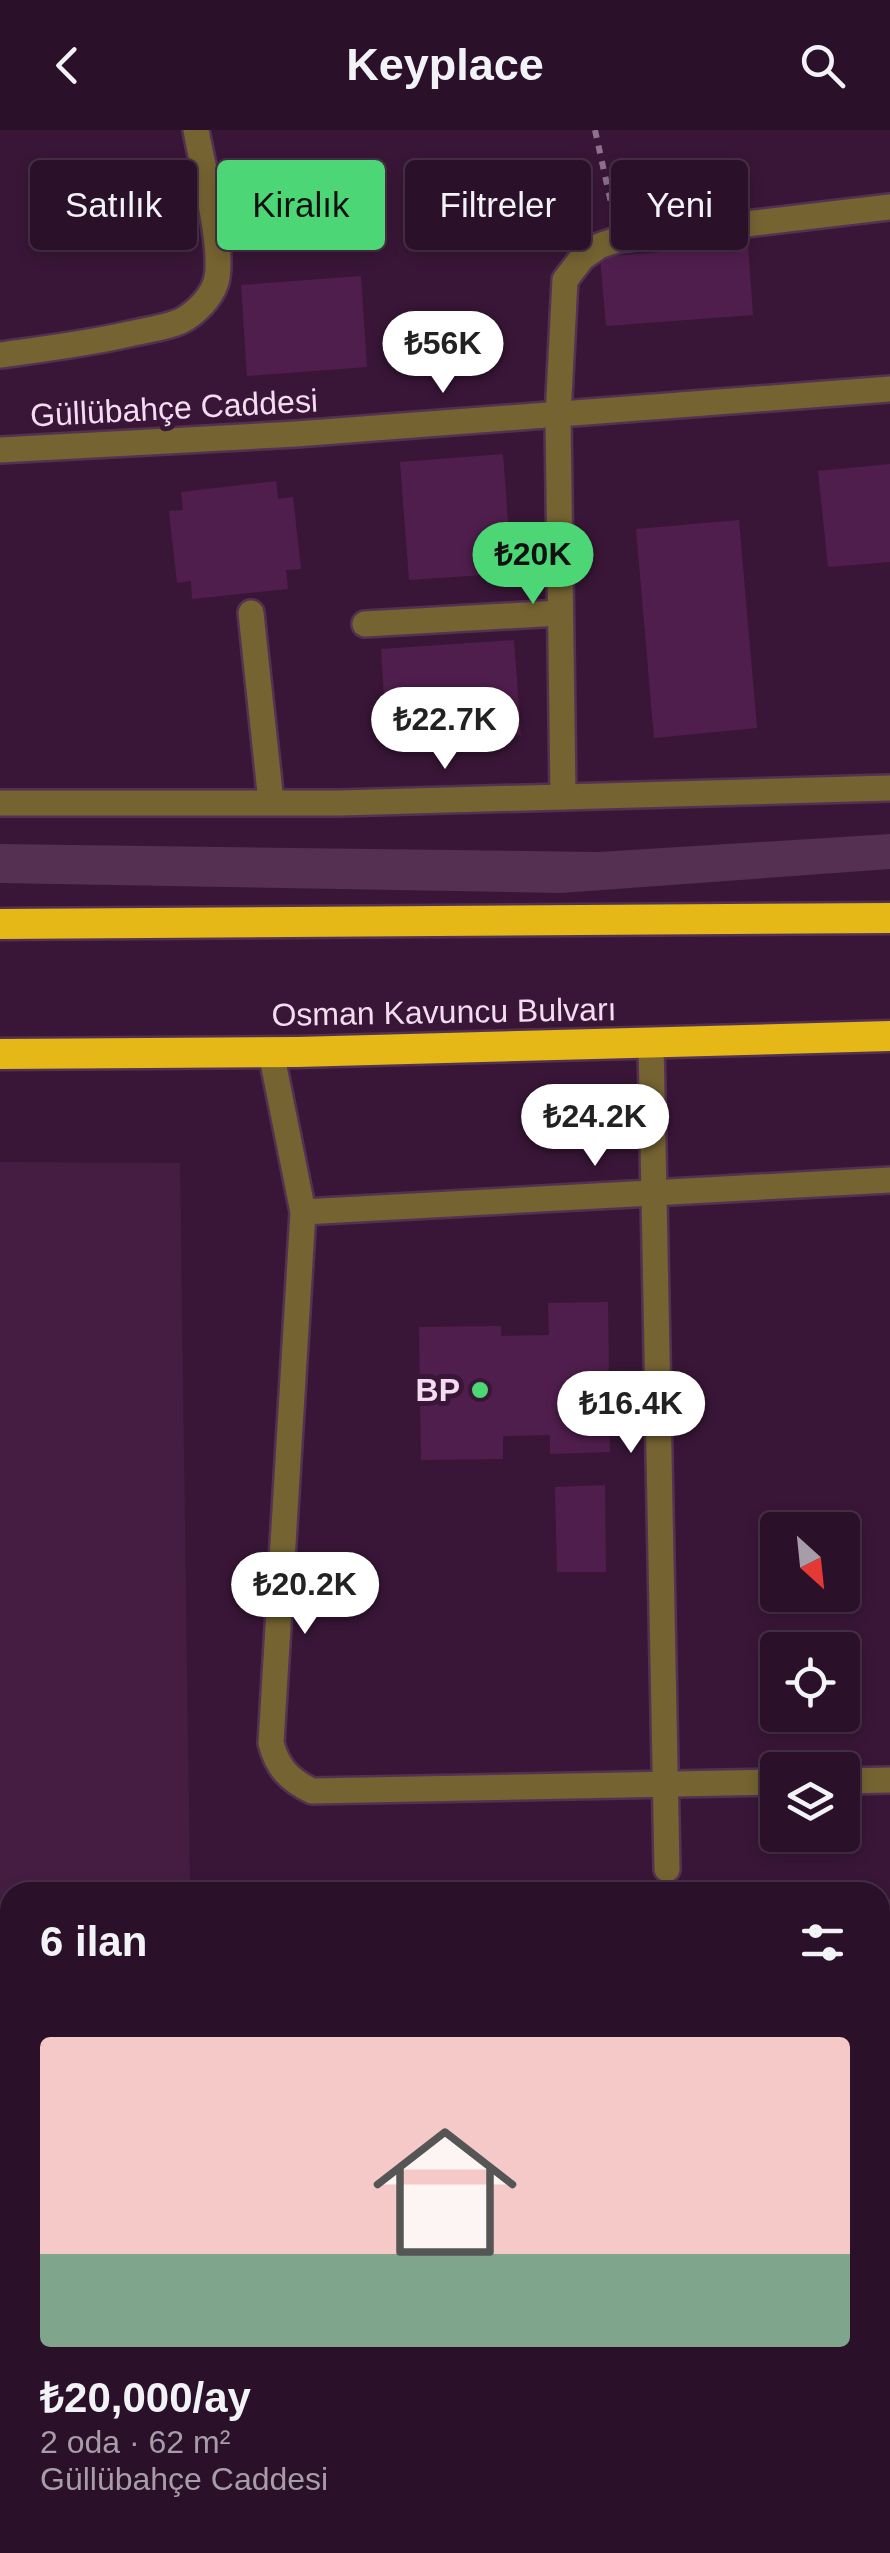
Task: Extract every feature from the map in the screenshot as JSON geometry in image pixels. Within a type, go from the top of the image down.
[{"type":"highway","points":[[0,924],[890,918]]},
{"type":"highway","name":"Osman Kavuncu Bulvarı","points":[[0,1054],[270,1052],[890,1036]]},
{"type":"street","points":[[0,355],[89,343],[167,326],[198,310],[217,280],[218,246],[196,130]]},
{"type":"street","points":[[748,224],[890,208]]},
{"type":"street","points":[[563,797],[558,416],[565,280],[582,258],[611,241]]},
{"type":"street","name":"Güllübahçe Caddesi","points":[[0,450],[296,434],[890,389]]},
{"type":"street","points":[[251,613],[271,802]]},
{"type":"street","points":[[365,624],[560,613]]},
{"type":"street","points":[[0,803],[271,802],[890,788]]},
{"type":"street","points":[[651,1042],[667,1869]]},
{"type":"street","points":[[270,1052],[303,1212],[271,1742],[281,1768],[312,1790],[760,1782]]},
{"type":"street","points":[[303,1212],[890,1180]]},
{"type":"street","points":[[860,1781],[890,1780]]},
{"type":"path","points":[[595,130],[611,205]]},
{"type":"shaded area","points":[[890,834],[890,869],[561,893],[0,883],[0,844],[598,852]]},
{"type":"shaded area","points":[[0,1162],[180,1163],[190,1882],[0,1882]]},
{"type":"building","points":[[748,245],[753,315],[606,326],[600,257],[748,250]]},
{"type":"building","points":[[361,276],[367,367],[247,376],[241,285]]},
{"type":"building","points":[[503,454],[512,573],[409,580],[400,462]]},
{"type":"building","points":[[890,464],[890,562],[828,567],[818,471]]},
{"type":"building","points":[[276,481],[278,499],[293,497],[301,569],[286,570],[288,589],[192,599],[191,581],[177,583],[169,511],[183,510],[181,492]]},
{"type":"building","points":[[739,520],[757,728],[654,738],[636,529]]},
{"type":"building","points":[[514,640],[521,735],[387,744],[381,649]]},
{"type":"building","points":[[608,1302],[610,1452],[550,1454],[550,1435],[503,1436],[503,1459],[421,1460],[419,1327],[501,1326],[501,1336],[549,1335],[548,1303]]},
{"type":"building","points":[[605,1485],[606,1572],[557,1572],[555,1487]]},
{"type":"place","name":"BP","points":[[480,1390]]}]
